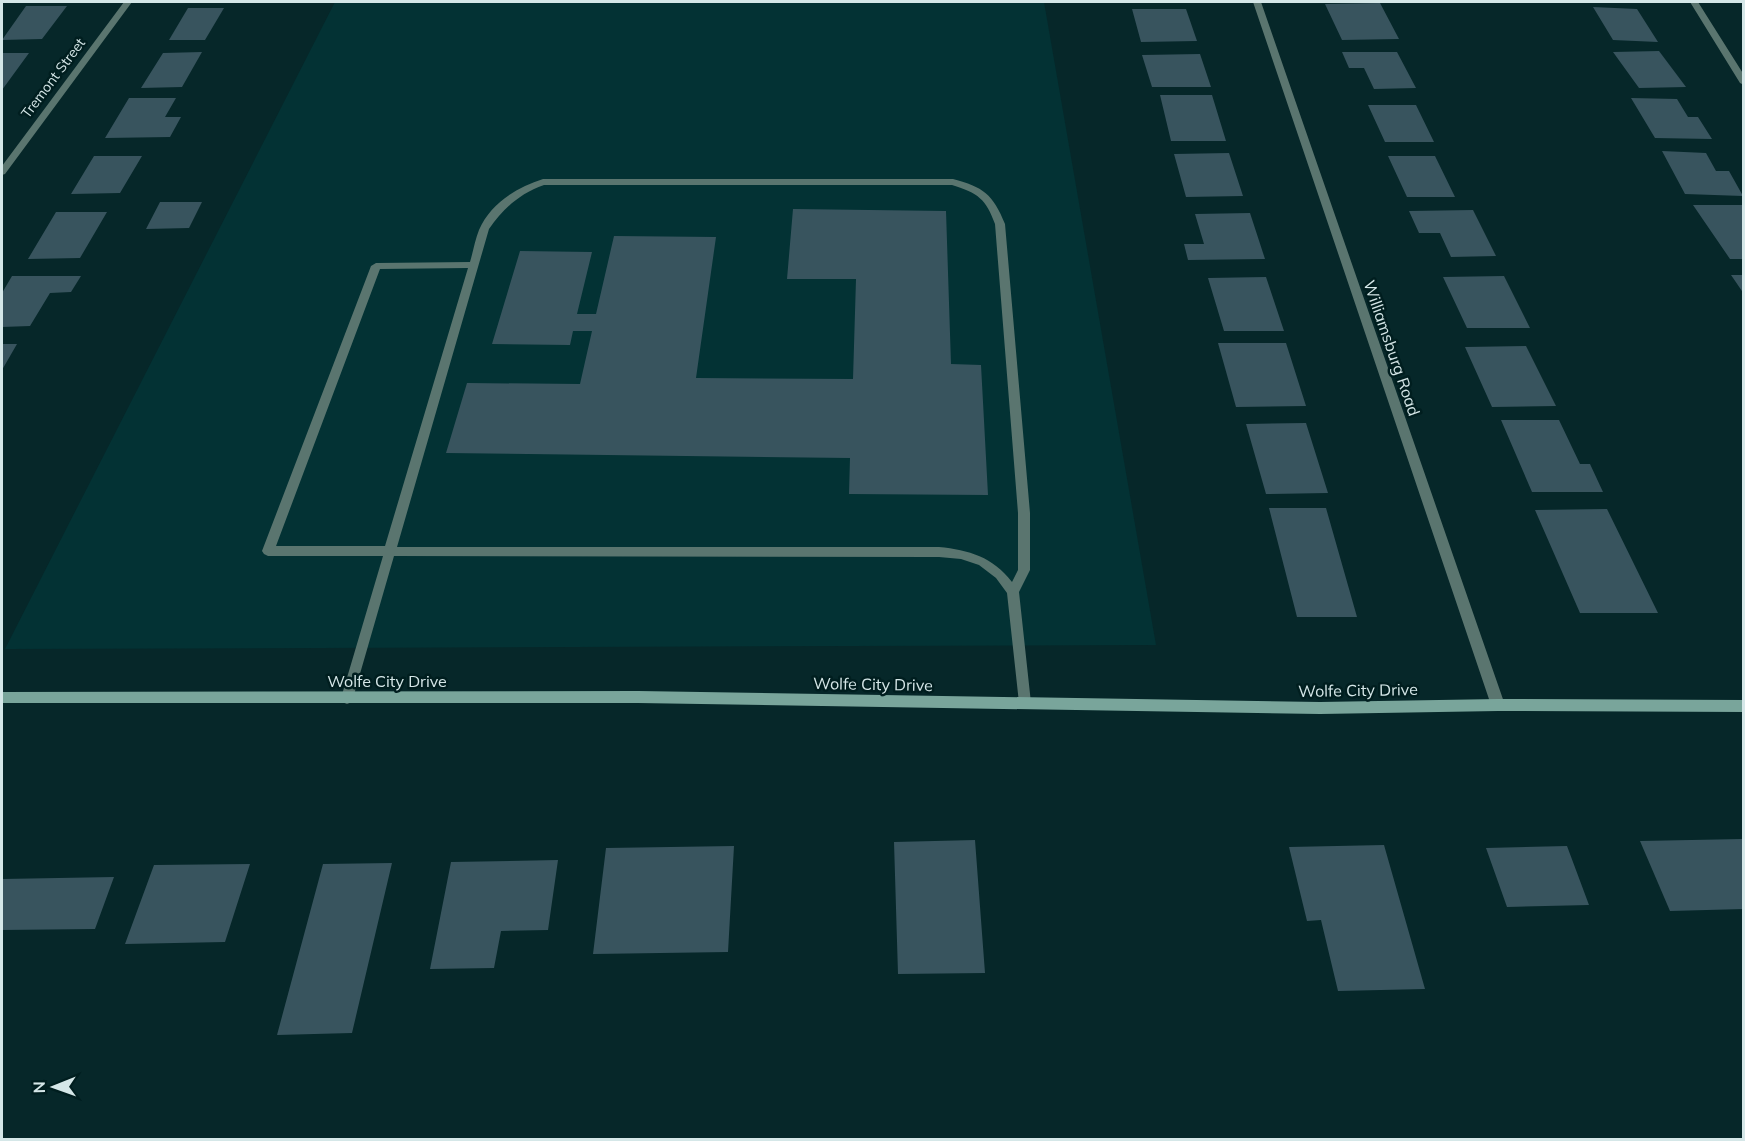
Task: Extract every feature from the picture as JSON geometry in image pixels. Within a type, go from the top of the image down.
[{"type":"main road","name":"Wolfe City Drive","points":[[2,698],[638,697],[1320,708],[1498,705],[1743,706]]},
{"type":"street","name":"Tremont Street","points":[[2,172],[128,2]]},
{"type":"street","name":"Williamsburg Road","points":[[1257,2],[1498,705]]},
{"type":"street","points":[[1694,2],[1743,83]]},
{"type":"street","points":[[348,698],[484,229],[501,206],[520,190],[543,183],[953,182],[979,190],[992,202],[1000,225],[1002,248],[1024,513],[1024,570],[1013,592]]},
{"type":"street","points":[[474,265],[376,266],[268,551],[391,553],[939,552],[962,554],[983,562],[1000,575],[1013,592],[1026,703]]},
{"type":"shaded area","points":[[335,2],[1044,2],[1156,645],[5,649]]},
{"type":"building","points":[[1380,3],[1399,39],[1342,40],[1325,4]]},
{"type":"building","points":[[26,6],[67,6],[42,39],[2,40]]},
{"type":"building","points":[[1593,7],[1637,9],[1658,42],[1613,40]]},
{"type":"building","points":[[188,8],[224,8],[205,40],[169,40]]},
{"type":"building","points":[[1132,9],[1186,9],[1197,41],[1141,42]]},
{"type":"building","points":[[1659,51],[1686,87],[1639,88],[1613,52]]},
{"type":"building","points":[[202,52],[182,87],[141,88],[163,53]]},
{"type":"building","points":[[1342,52],[1397,52],[1416,88],[1374,89],[1364,68],[1349,68]]},
{"type":"building","points":[[2,53],[29,53],[2,90]]},
{"type":"building","points":[[1200,54],[1211,87],[1152,87],[1142,55]]},
{"type":"building","points":[[1160,95],[1212,95],[1226,141],[1171,141]]},
{"type":"building","points":[[129,98],[176,98],[165,117],[181,117],[170,137],[105,138]]},
{"type":"building","points":[[1631,98],[1677,99],[1688,117],[1698,117],[1712,139],[1655,138]]},
{"type":"building","points":[[1368,105],[1416,105],[1434,142],[1385,142]]},
{"type":"building","points":[[1662,151],[1706,153],[1716,171],[1729,171],[1743,196],[1685,194]]},
{"type":"building","points":[[1229,153],[1243,196],[1186,197],[1174,154]]},
{"type":"building","points":[[94,156],[142,156],[120,193],[71,194]]},
{"type":"building","points":[[1388,156],[1435,156],[1455,197],[1407,197]]},
{"type":"building","points":[[160,202],[202,202],[189,228],[146,229]]},
{"type":"building","points":[[1693,205],[1742,205],[1744,208],[1744,259],[1730,259]]},
{"type":"building","points":[[793,209],[946,211],[951,364],[981,365],[988,495],[849,494],[850,458],[446,453],[467,383],[580,384],[592,331],[573,331],[570,345],[492,344],[520,251],[592,252],[577,314],[596,314],[614,236],[716,237],[696,378],[853,379],[856,279],[787,279]]},
{"type":"building","points":[[1473,210],[1496,256],[1451,257],[1440,233],[1419,233],[1409,211]]},
{"type":"building","points":[[56,212],[107,212],[80,258],[28,259]]},
{"type":"building","points":[[1250,213],[1265,259],[1188,260],[1184,244],[1204,244],[1195,214]]},
{"type":"building","points":[[1731,275],[1744,275],[1744,294]]},
{"type":"building","points":[[12,276],[81,276],[71,292],[50,293],[30,326],[2,327],[2,293]]},
{"type":"building","points":[[1504,276],[1530,328],[1467,328],[1443,277]]},
{"type":"building","points":[[1266,277],[1284,331],[1224,331],[1208,278]]},
{"type":"building","points":[[1218,343],[1286,343],[1306,406],[1236,407]]},
{"type":"building","points":[[2,344],[17,344],[2,370]]},
{"type":"building","points":[[1526,346],[1556,406],[1492,407],[1465,347]]},
{"type":"building","points":[[1501,420],[1559,420],[1580,464],[1590,464],[1603,492],[1532,492]]},
{"type":"building","points":[[1306,423],[1328,493],[1266,494],[1246,424]]},
{"type":"building","points":[[1269,508],[1326,508],[1357,617],[1297,617]]},
{"type":"building","points":[[1607,509],[1658,613],[1580,613],[1535,510]]},
{"type":"building","points":[[1742,839],[1744,909],[1670,911],[1640,841]]},
{"type":"building","points":[[975,840],[985,973],[898,974],[894,842]]},
{"type":"building","points":[[1384,845],[1425,989],[1338,991],[1321,920],[1307,921],[1289,847]]},
{"type":"building","points":[[734,846],[728,952],[593,954],[606,848]]},
{"type":"building","points":[[1567,846],[1589,905],[1507,907],[1486,848]]},
{"type":"building","points":[[558,860],[548,930],[501,931],[494,968],[430,969],[451,862]]},
{"type":"building","points":[[392,863],[352,1033],[277,1035],[323,864]]},
{"type":"building","points":[[250,864],[225,942],[125,944],[154,865]]},
{"type":"building","points":[[114,877],[95,929],[2,930],[2,879]]}]
